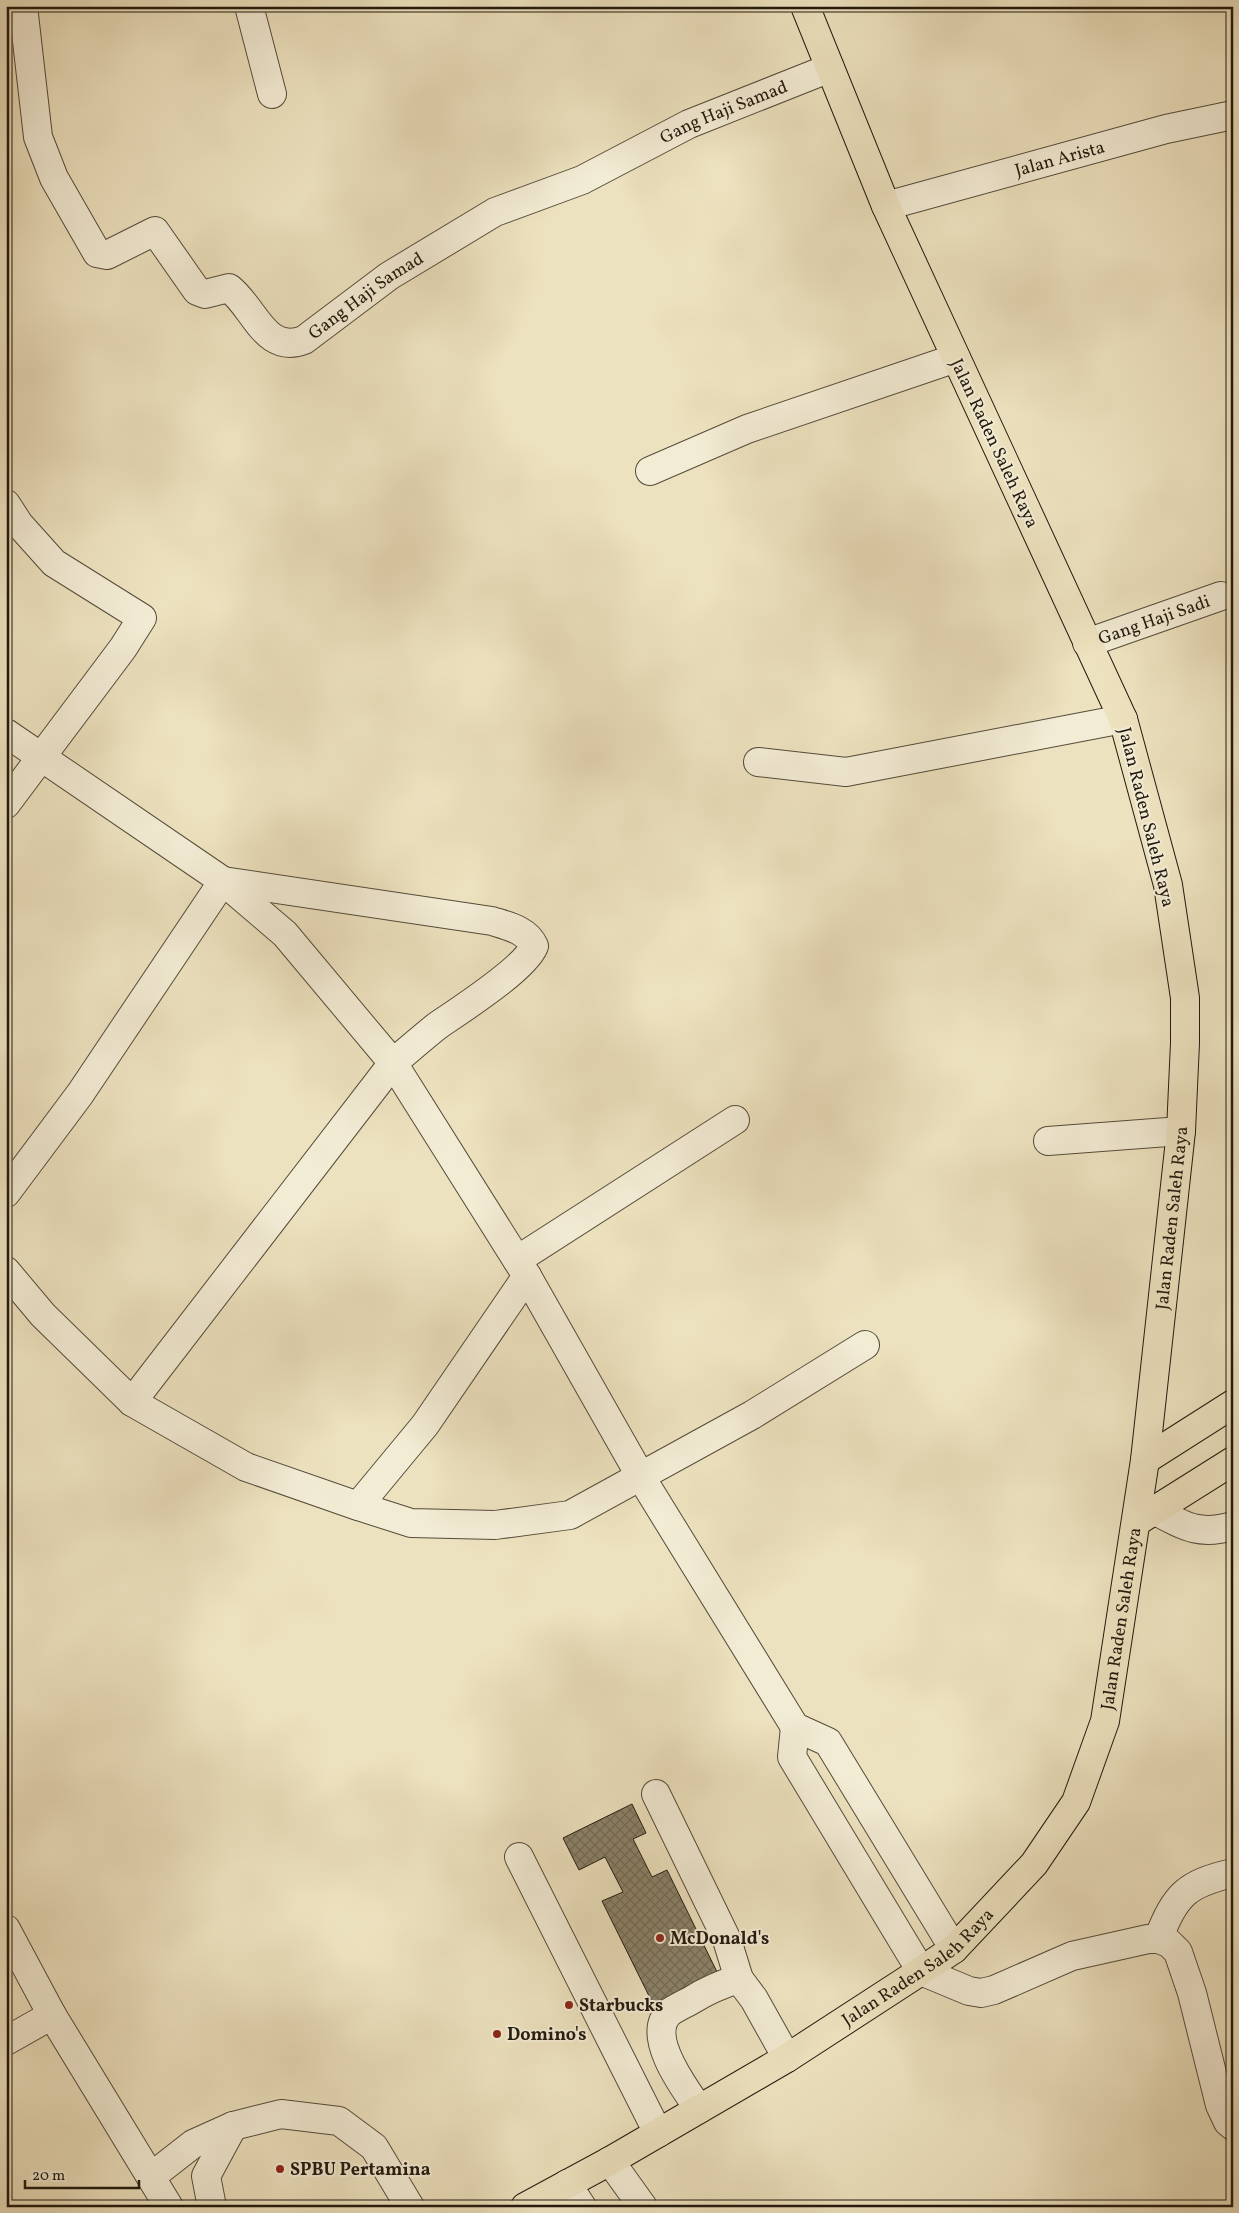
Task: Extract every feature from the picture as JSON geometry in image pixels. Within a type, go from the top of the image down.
[{"type":"main road","name":"Jalan Raden Saleh Raya","points":[[525,2207],[610,2161],[787,2058],[954,1949],[1034,1864],[1076,1802],[1105,1720],[1145,1516],[1145,1460],[1181,1131],[1185,998],[1168,885],[1122,719],[886,206],[805,6]]},
{"type":"main road","points":[[1145,1460],[1233,1404]]},
{"type":"main road","points":[[1145,1516],[1233,1461]]},
{"type":"street","name":"Gang Haji Samad","points":[[24,6],[38,137],[54,178],[96,253],[106,255],[155,232],[197,291],[205,294],[229,288],[237,294],[267,332],[278,342],[293,344],[304,340],[390,276],[495,212],[582,180],[689,124],[830,68]]},
{"type":"street","points":[[249,6],[272,94]]},
{"type":"street","name":"Jalan Arista","points":[[886,206],[1166,129],[1233,115]]},
{"type":"street","points":[[650,471],[747,429],[956,358]]},
{"type":"street","points":[[6,504],[19,524],[54,563],[142,618],[124,648],[6,804]]},
{"type":"street","name":"Gang Haji Sadi","points":[[1087,643],[1221,596]]},
{"type":"street","points":[[758,762],[846,772],[1122,719]]},
{"type":"street","points":[[6,733],[222,881],[285,934],[393,1063],[522,1268],[641,1477],[796,1727],[828,1742],[954,1949]]},
{"type":"street","points":[[132,1402],[393,1063],[435,1028],[518,967],[531,954],[534,946],[531,939],[518,930],[492,921],[222,881]]},
{"type":"street","points":[[6,1193],[80,1094],[222,881]]},
{"type":"street","points":[[358,1506],[425,1425],[522,1268],[735,1120]]},
{"type":"street","points":[[1048,1141],[1181,1131]]},
{"type":"street","points":[[6,1271],[43,1315],[132,1402],[246,1467],[411,1523],[495,1525],[570,1515],[752,1415],[865,1345]]},
{"type":"street","points":[[1145,1516],[1189,1529],[1216,1531],[1233,1526]]},
{"type":"street","points":[[796,1727],[792,1757],[921,1971],[961,1988],[981,1993],[994,1990],[1072,1956],[1126,1942],[1158,1939],[1169,1942],[1178,1952],[1192,1993],[1220,2105],[1228,2122],[1233,2126]]},
{"type":"street","points":[[656,1794],[727,1940],[739,1978],[754,1999],[787,2058]]},
{"type":"street","points":[[518,1857],[658,2133]]},
{"type":"street","points":[[1158,1939],[1169,1911],[1179,1897],[1193,1886],[1211,1878],[1233,1873]]},
{"type":"street","points":[[6,1929],[52,2015],[152,2176],[169,2207]]},
{"type":"street","points":[[699,2109],[672,2069],[663,2046],[662,2029],[669,2013],[716,1986],[739,1978]]},
{"type":"street","points":[[6,2041],[52,2015]]},
{"type":"street","points":[[152,2176],[193,2144],[232,2126],[281,2114],[339,2121],[374,2147],[410,2207]]},
{"type":"street","points":[[212,2207],[206,2176],[232,2126]]},
{"type":"street","points":[[610,2161],[643,2207]]},
{"type":"street","points":[[567,2184],[582,2207]]},
{"type":"building","name":"McDonald's","points":[[632,1804],[646,1833],[633,1839],[652,1877],[667,1870],[718,1974],[654,2006],[602,1901],[623,1892],[605,1857],[579,1870],[563,1838]]},
{"type":"place","name":"McDonald's","points":[[660,1938]]},
{"type":"place","name":"Starbucks","points":[[569,2005]]},
{"type":"place","name":"Domino's","points":[[497,2034]]},
{"type":"place","name":"SPBU Pertamina","points":[[280,2169]]}]
